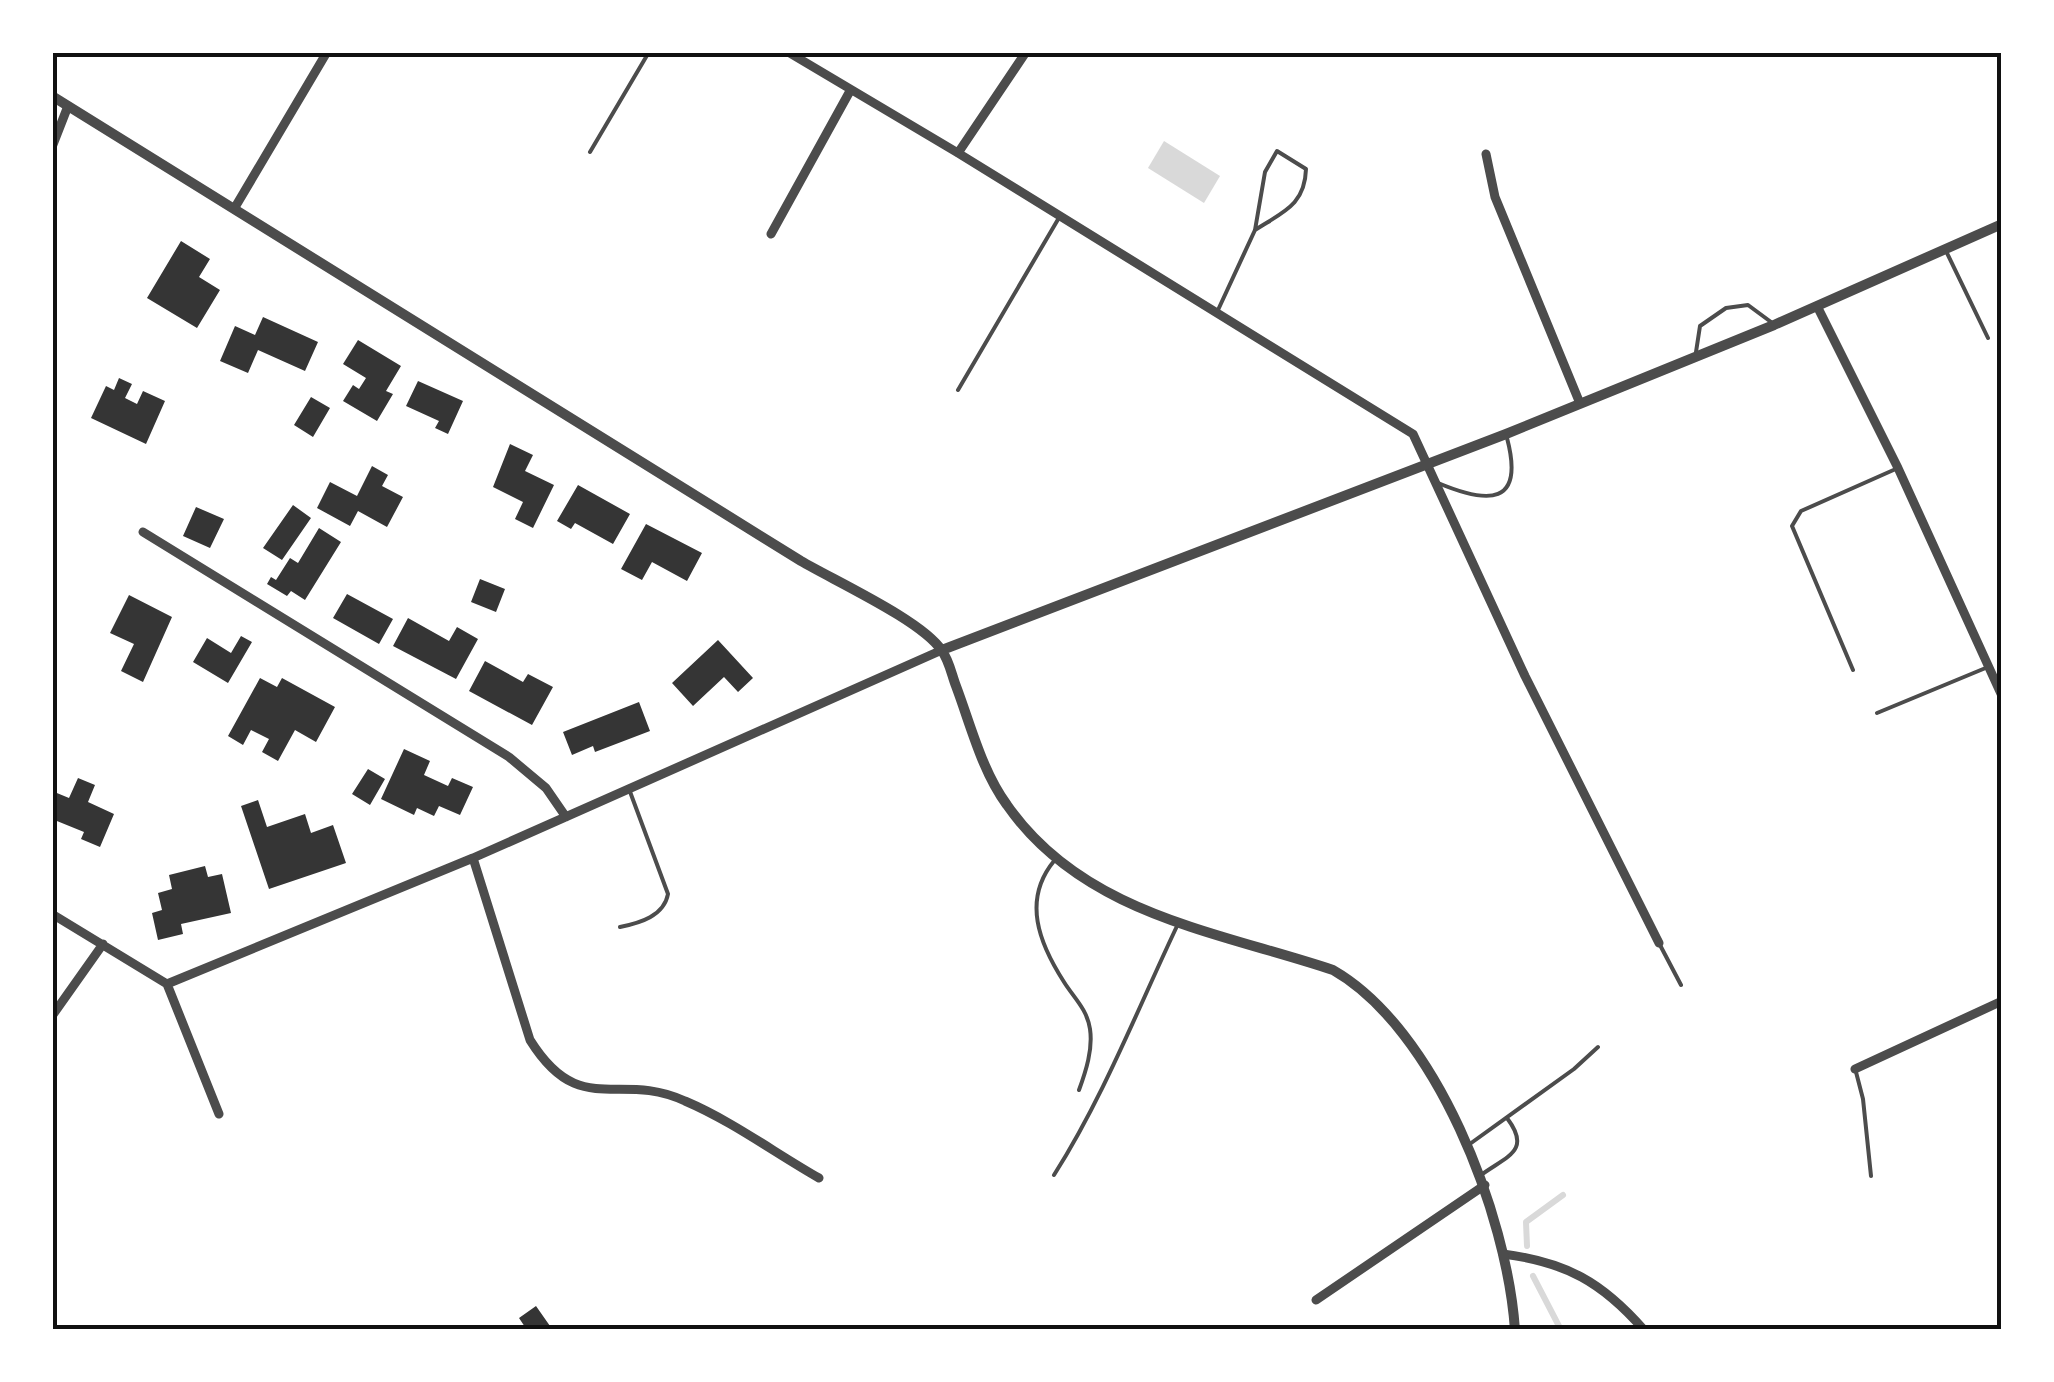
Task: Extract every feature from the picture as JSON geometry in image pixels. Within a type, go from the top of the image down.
[{"type":"street","points":[[234,209],[327,52]]},
{"type":"street","points":[[788,52],[958,152],[1412,434],[1524,676],[1659,943]]},
{"type":"street","points":[[958,152],[1026,52]]},
{"type":"street","points":[[771,234],[850,91]]},
{"type":"street","points":[[52,96],[918,629],[942,650],[990,777],[1007,806],[1088,884],[1130,906],[1178,924],[1333,970],[1358,984],[1399,1026],[1483,1180],[1513,1298],[1515,1330]]},
{"type":"street","points":[[52,147],[68,106]]},
{"type":"street","points":[[1486,154],[1495,198],[1579,402]]},
{"type":"street","points":[[167,984],[474,858],[942,650],[1506,434],[1817,306],[2002,224]]},
{"type":"street","points":[[1817,306],[1898,468],[2002,696]]},
{"type":"street","points":[[143,532],[509,756],[546,788],[566,817]]},
{"type":"street","points":[[474,858],[530,1040],[546,1065],[579,1086],[644,1089],[688,1102],[819,1178]]},
{"type":"street","points":[[52,914],[167,984],[220,1114]]},
{"type":"street","points":[[52,1016],[103,944]]},
{"type":"street","points":[[1856,1069],[2002,1001]]},
{"type":"street","points":[[1316,1300],[1483,1180]]},
{"type":"street","points":[[1503,1254],[1537,1258],[1594,1282],[1644,1330]]},
{"type":"lane","points":[[590,152],[649,52]]},
{"type":"lane","points":[[1216,312],[1255,230],[1265,172],[1277,151],[1306,169],[1305,190],[1292,206],[1255,230]]},
{"type":"lane","points":[[958,390],[1060,216]]},
{"type":"lane","points":[[1946,251],[1988,338]]},
{"type":"lane","points":[[1696,357],[1700,326],[1726,308],[1748,305],[1774,324]]},
{"type":"lane","points":[[1433,481],[1486,498],[1499,494],[1510,481],[1514,467],[1506,434]]},
{"type":"lane","points":[[1853,670],[1792,526],[1801,511],[1898,468]]},
{"type":"lane","points":[[1877,713],[1988,667]]},
{"type":"lane","points":[[620,927],[643,922],[668,901],[664,878],[629,789]]},
{"type":"lane","points":[[1058,858],[1042,876],[1035,905],[1036,924],[1065,984],[1084,1008],[1090,1028],[1087,1066],[1079,1090]]},
{"type":"lane","points":[[1054,1174],[1086,1121],[1178,924]]},
{"type":"lane","points":[[1659,943],[1681,985]]},
{"type":"lane","points":[[1467,1146],[1598,1047]]},
{"type":"lane","points":[[1856,1069],[1871,1176]]},
{"type":"lane","points":[[1483,1180],[1520,1141],[1507,1118]]},
{"type":"shaded area","points":[[1164,141],[1220,176],[1204,203],[1148,168]]},
{"type":"building","points":[[181,241],[210,259],[199,277],[220,290],[197,328],[147,298]]},
{"type":"building","points":[[263,317],[318,342],[305,371],[258,350],[248,373],[220,361],[235,326],[255,335]]},
{"type":"building","points":[[358,340],[401,366],[386,391],[393,394],[377,421],[343,401],[353,385],[359,389],[366,378],[343,364]]},
{"type":"building","points":[[119,378],[132,384],[125,398],[137,404],[143,391],[165,401],[146,444],[91,418],[106,386],[114,390]]},
{"type":"building","points":[[418,381],[463,401],[448,434],[435,428],[439,421],[406,406]]},
{"type":"building","points":[[311,397],[330,408],[313,437],[294,425]]},
{"type":"building","points":[[510,444],[533,455],[525,471],[554,485],[533,528],[515,519],[523,502],[493,487]]},
{"type":"building","points":[[372,466],[388,475],[382,486],[403,497],[387,527],[358,511],[350,526],[317,508],[330,482],[357,496]]},
{"type":"building","points":[[578,485],[630,514],[613,544],[575,523],[571,529],[557,521]]},
{"type":"building","points":[[293,505],[311,518],[282,560],[263,548]]},
{"type":"building","points":[[196,507],[224,519],[210,548],[183,536]]},
{"type":"building","points":[[646,524],[702,553],[687,581],[652,562],[642,580],[621,569]]},
{"type":"building","points":[[319,528],[341,542],[305,600],[291,591],[287,596],[267,584],[271,577],[276,580],[290,558],[298,563]]},
{"type":"building","points":[[480,579],[505,589],[496,612],[471,602]]},
{"type":"building","points":[[347,594],[393,619],[379,644],[333,618]]},
{"type":"building","points":[[129,595],[172,617],[143,682],[121,671],[134,644],[110,633]]},
{"type":"building","points":[[408,618],[449,641],[457,627],[478,639],[456,679],[393,646]]},
{"type":"building","points":[[241,636],[252,642],[228,683],[193,662],[207,638],[231,653]]},
{"type":"building","points":[[718,640],[753,678],[738,692],[724,677],[693,706],[672,683]]},
{"type":"building","points":[[485,661],[523,682],[528,674],[553,687],[532,725],[469,691]]},
{"type":"building","points":[[260,678],[277,687],[282,678],[335,707],[316,742],[295,730],[278,761],[262,752],[269,739],[251,730],[243,745],[228,736]]},
{"type":"building","points":[[639,702],[650,731],[595,752],[593,746],[572,755],[563,732]]},
{"type":"building","points":[[404,749],[430,761],[424,775],[448,786],[452,778],[473,787],[460,815],[439,806],[434,816],[417,808],[414,815],[381,799]]},
{"type":"building","points":[[368,769],[385,779],[370,805],[352,794]]},
{"type":"building","points":[[78,778],[95,785],[88,802],[114,814],[100,847],[81,839],[84,832],[52,819],[52,791],[69,798]]},
{"type":"building","points":[[258,800],[267,827],[305,814],[311,833],[333,825],[346,863],[269,889],[241,806]]},
{"type":"building","points":[[205,866],[208,877],[222,874],[231,913],[181,924],[183,934],[158,940],[152,913],[162,910],[158,893],[172,889],[169,875]]},
{"type":"building","points":[[536,1306],[550,1326],[545,1330],[527,1330],[519,1318]]},
{"type":"waterway","points":[[1527,1246],[1526,1222],[1563,1195]]},
{"type":"waterway","points":[[1533,1276],[1561,1330]]}]
